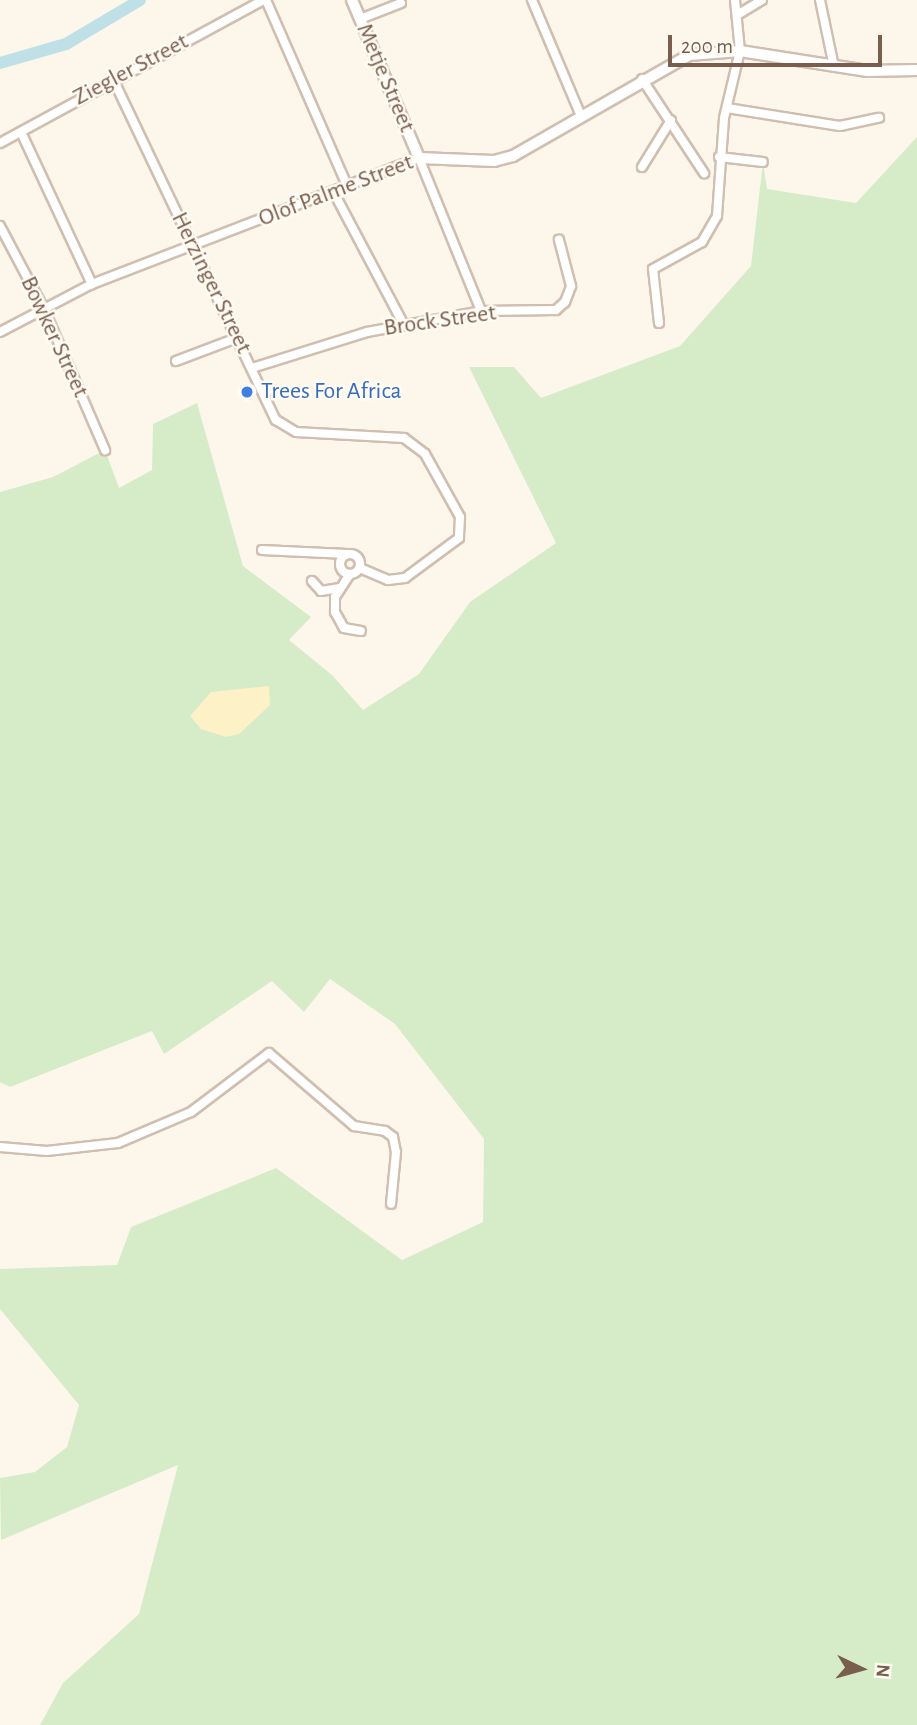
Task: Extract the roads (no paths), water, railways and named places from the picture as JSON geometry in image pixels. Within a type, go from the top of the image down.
[{"type":"street","name":"Ziegler Street","points":[[0,143],[113,79],[265,0]]},
{"type":"street","points":[[265,0],[346,185]]},
{"type":"street","name":"Metje Street","points":[[352,0],[481,311]]},
{"type":"street","points":[[532,0],[581,116]]},
{"type":"street","points":[[659,323],[653,269],[688,253],[712,227],[717,211],[719,157],[740,51],[735,0]]},
{"type":"street","points":[[737,15],[762,0]]},
{"type":"street","points":[[820,0],[834,67]]},
{"type":"street","points":[[360,19],[401,3]]},
{"type":"street","name":"Olof Palme Street","points":[[0,332],[92,284],[419,158],[503,159],[689,55],[740,51],[834,67],[917,70]]},
{"type":"street","name":"Herzinger Street","points":[[113,79],[273,415],[286,430],[404,438],[425,454],[463,527],[459,538],[417,571],[395,581],[360,568],[359,559],[347,554]]},
{"type":"street","points":[[642,79],[704,173]]},
{"type":"street","points":[[727,108],[840,126],[879,118]]},
{"type":"street","points":[[642,167],[671,120]]},
{"type":"street","points":[[21,132],[92,284]]},
{"type":"street","points":[[719,157],[763,162]]},
{"type":"street","points":[[332,191],[404,325]]},
{"type":"street","name":"Bowker Street","points":[[0,226],[44,309],[105,450]]},
{"type":"street","name":"Brock Street","points":[[252,368],[355,334],[481,311],[546,313],[563,305],[571,278],[559,240]]},
{"type":"street","points":[[176,361],[237,338]]},
{"type":"street","points":[[262,550],[347,554],[340,566],[350,574]]},
{"type":"street","points":[[360,568],[350,574],[340,588],[334,606],[339,623],[351,631],[361,631]]},
{"type":"street","points":[[312,581],[321,591],[340,588]]},
{"type":"street","points":[[0,1147],[47,1152],[118,1143],[191,1112],[268,1053],[354,1126],[385,1131],[393,1137],[396,1152],[391,1204]]},
{"type":"waterway","points":[[0,63],[66,44],[140,0]]},
{"type":"place","name":"Trees For Africa","points":[[247,392]]}]
